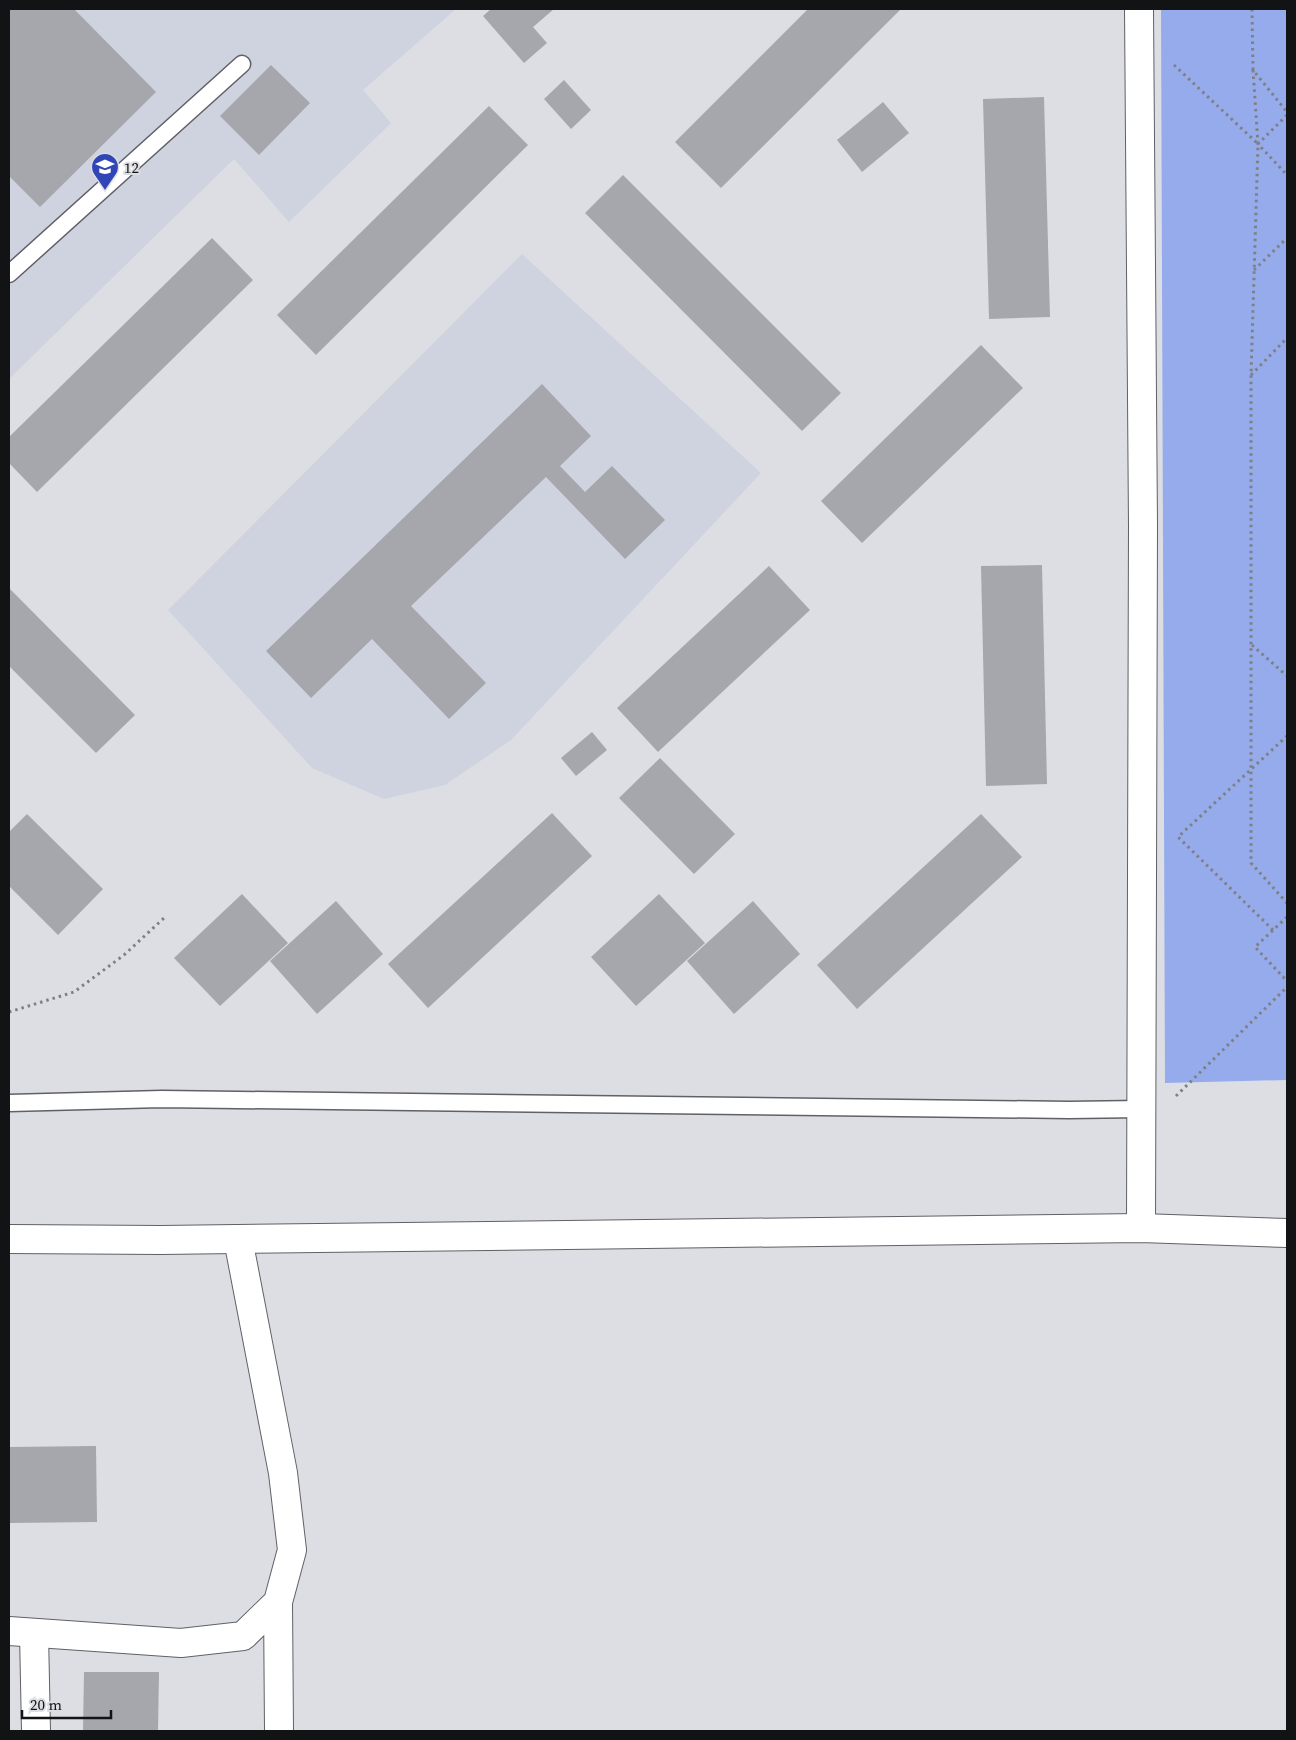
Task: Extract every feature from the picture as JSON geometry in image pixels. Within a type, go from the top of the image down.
[{"type":"street","points":[[1139,9],[1143,516],[1141,1228]]},
{"type":"street","points":[[9,1239],[238,1239],[1141,1228],[1287,1233]]},
{"type":"street","points":[[238,1239],[283,1473],[292,1550],[278,1602],[279,1731]]},
{"type":"street","points":[[36,1731],[21,1632],[181,1643],[243,1636],[278,1602]]},
{"type":"lane","points":[[9,274],[242,64]]},
{"type":"lane","points":[[9,1103],[162,1099],[1069,1110],[1142,1109]]},
{"type":"path","points":[[1252,9],[1253,70],[1258,144],[1250,376],[1251,863],[1287,903]]},
{"type":"path","points":[[1174,65],[1258,144],[1287,175]]},
{"type":"path","points":[[1253,70],[1287,114],[1258,144]]},
{"type":"path","points":[[1254,270],[1287,238]]},
{"type":"path","points":[[1250,376],[1287,338]]},
{"type":"path","points":[[1251,644],[1287,676]]},
{"type":"path","points":[[1273,930],[1178,836],[1287,736]]},
{"type":"path","points":[[1287,917],[1255,947],[1287,981]]},
{"type":"path","points":[[9,1012],[74,992],[124,954],[164,918]]},
{"type":"path","points":[[1176,1096],[1287,987]]},
{"type":"shaded area","name":"12","points":[[9,9],[456,9],[363,90],[391,123],[289,222],[234,159],[9,379]]},
{"type":"shaded area","points":[[1161,9],[1287,9],[1287,1080],[1165,1083]]},
{"type":"shaded area","points":[[522,254],[761,473],[511,740],[445,785],[384,799],[312,768],[168,610]]},
{"type":"building","points":[[9,9],[74,9],[156,92],[40,207],[9,176]]},
{"type":"building","points":[[491,9],[554,9],[533,27],[547,43],[524,63],[483,16]]},
{"type":"building","points":[[808,9],[901,9],[721,188],[675,142]]},
{"type":"building","points":[[271,65],[310,103],[259,155],[220,116]]},
{"type":"building","points":[[564,80],[591,110],[571,129],[544,99]]},
{"type":"building","points":[[1044,97],[1050,317],[989,319],[983,99]]},
{"type":"building","points":[[883,102],[909,133],[862,172],[837,140]]},
{"type":"building","points":[[489,106],[528,145],[316,355],[277,315]]},
{"type":"building","points":[[623,175],[841,393],[802,431],[585,213]]},
{"type":"building","points":[[212,238],[253,280],[37,492],[9,463],[9,437]]},
{"type":"building","points":[[981,345],[1023,388],[862,543],[821,501]]},
{"type":"building","points":[[542,384],[591,436],[560,466],[585,492],[612,466],[665,520],[625,559],[546,477],[411,606],[486,683],[449,719],[372,639],[311,698],[266,651]]},
{"type":"building","points":[[1042,565],[1047,784],[986,786],[981,566]]},
{"type":"building","points":[[769,566],[810,610],[658,752],[617,708]]},
{"type":"building","points":[[9,588],[135,715],[96,753],[9,666]]},
{"type":"building","points":[[592,732],[607,750],[576,776],[561,758]]},
{"type":"building","points":[[660,758],[735,834],[694,874],[619,798]]},
{"type":"building","points":[[552,813],[592,856],[428,1008],[388,964]]},
{"type":"building","points":[[27,814],[103,889],[58,935],[9,886],[9,832]]},
{"type":"building","points":[[981,814],[1022,857],[857,1009],[817,965]]},
{"type":"building","points":[[242,894],[288,943],[220,1006],[174,958]]},
{"type":"building","points":[[659,894],[705,943],[636,1006],[591,957]]},
{"type":"building","points":[[336,901],[383,954],[317,1014],[270,961]]},
{"type":"building","points":[[753,901],[800,954],[734,1014],[687,961]]},
{"type":"building","points":[[96,1446],[97,1522],[9,1523],[9,1447]]},
{"type":"building","points":[[84,1672],[159,1672],[158,1731],[83,1731]]},
{"type":"place","name":"12","points":[[105,191]]}]
